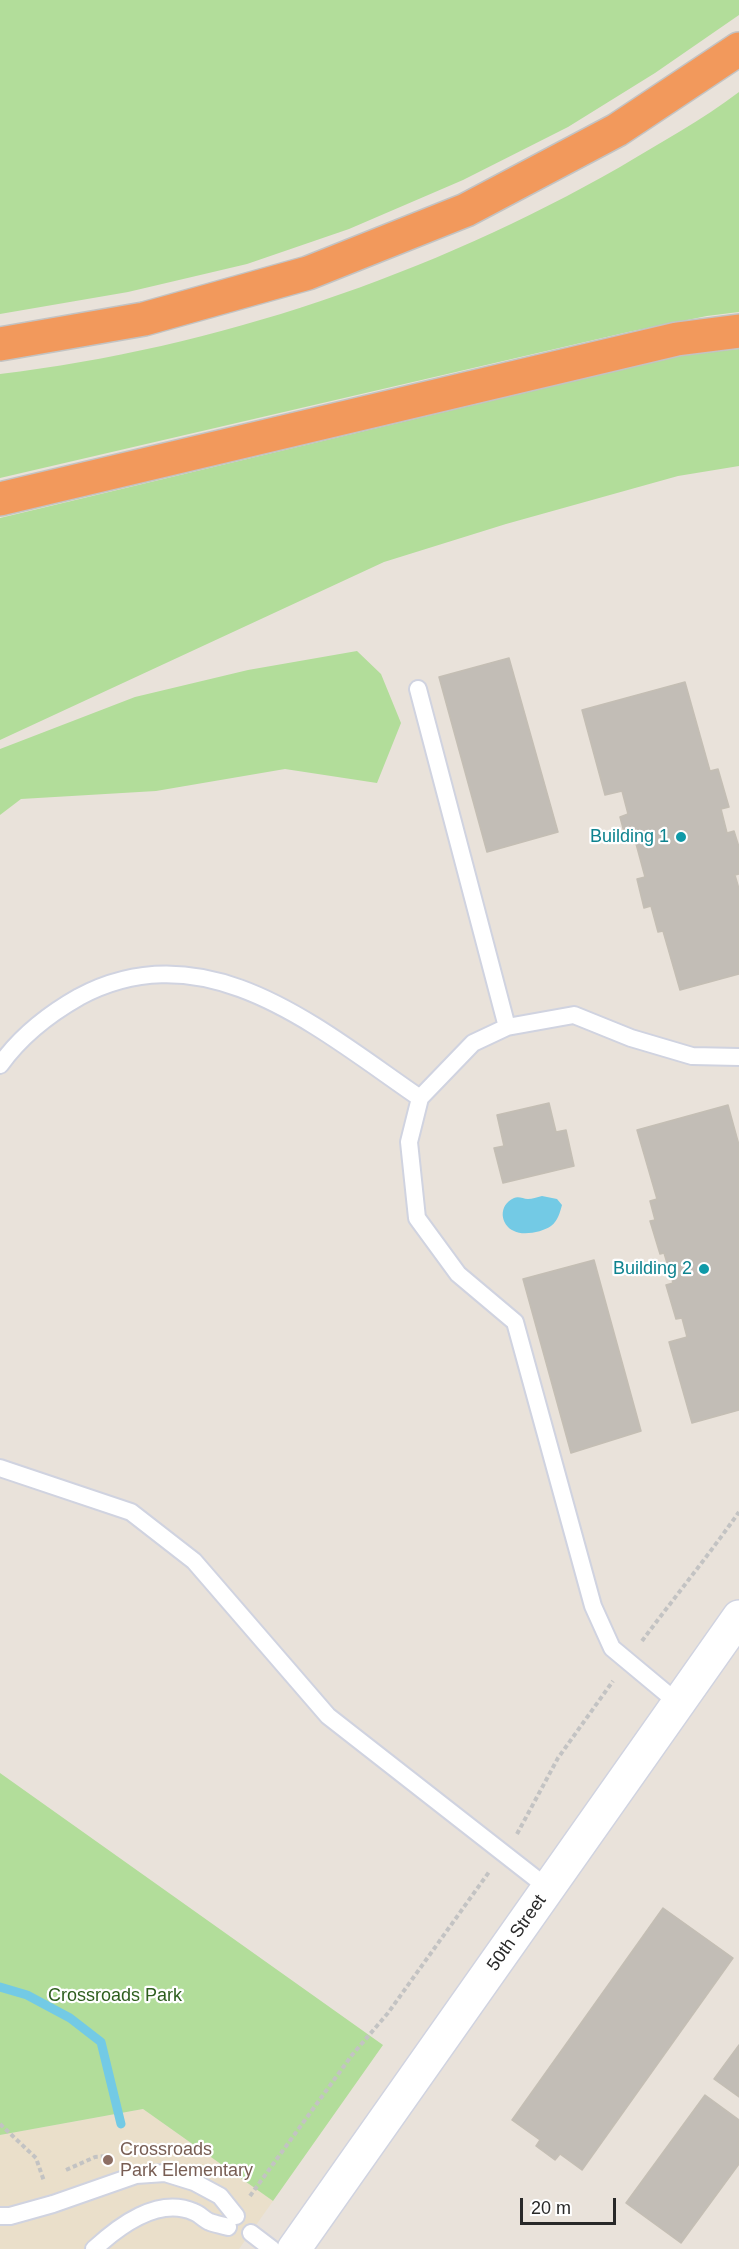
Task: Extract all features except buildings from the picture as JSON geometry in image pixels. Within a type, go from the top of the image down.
[{"type":"highway","points":[[0,344],[144,319],[308,273],[466,210],[617,130],[739,49]]},
{"type":"highway","points":[[0,499],[677,339],[739,331]]},
{"type":"main road","name":"50th Street","points":[[294,2249],[739,1617]]},
{"type":"lane","points":[[418,689],[507,1027]]},
{"type":"lane","points":[[0,1065],[7,1055],[52,1012],[98,987],[153,974],[195,975],[233,986],[295,1012],[420,1098]]},
{"type":"lane","points":[[678,1703],[612,1648],[593,1606],[515,1322],[458,1274],[417,1218],[409,1142],[420,1098],[473,1043],[507,1027],[574,1015],[631,1038],[693,1056],[739,1056]]},
{"type":"lane","points":[[0,1468],[131,1512],[194,1561],[328,1716],[548,1888]]},
{"type":"lane","points":[[0,2216],[10,2216],[53,2204],[136,2175],[165,2173],[194,2181],[220,2196],[232,2221],[210,2222],[193,2211],[170,2207],[133,2219],[110,2234],[94,2249]]},
{"type":"lane","points":[[250,2233],[272,2249]]},
{"type":"path","points":[[0,2124],[36,2158],[44,2181]]},
{"type":"shaded area","name":"Crossroads Park Elementary","points":[[143,2109],[273,2201],[239,2249],[0,2249],[0,2135]]},
{"type":"green space","points":[[0,0],[739,0],[739,15],[655,73],[568,127],[463,180],[349,229],[247,264],[128,292],[0,314]]},
{"type":"green space","points":[[739,92],[739,312],[628,332],[0,478],[0,374],[81,362],[161,346],[241,326],[398,273],[548,206],[620,167]]},
{"type":"green space","points":[[739,349],[739,466],[678,476],[506,524],[384,562],[0,740],[0,518],[687,354]]},
{"type":"green space","points":[[357,651],[381,674],[401,723],[377,783],[285,769],[156,791],[21,799],[0,815],[0,749],[135,697],[248,670]]},
{"type":"green space","name":"Crossroads Park","points":[[0,1773],[383,2045],[273,2201],[143,2109],[0,2135]]},
{"type":"water","points":[[542,1196],[557,1199],[562,1205],[557,1219],[551,1226],[538,1232],[528,1233],[509,1228],[504,1220],[503,1210],[509,1201],[516,1197],[528,1199]]},
{"type":"waterway","points":[[0,1987],[27,1995],[70,2018],[101,2042],[121,2124]]},
{"type":"place","name":"Building 1","points":[[681,837]]},
{"type":"place","name":"Building 2","points":[[704,1269]]},
{"type":"place","name":"Crossroads Park Elementary","points":[[108,2160]]}]
